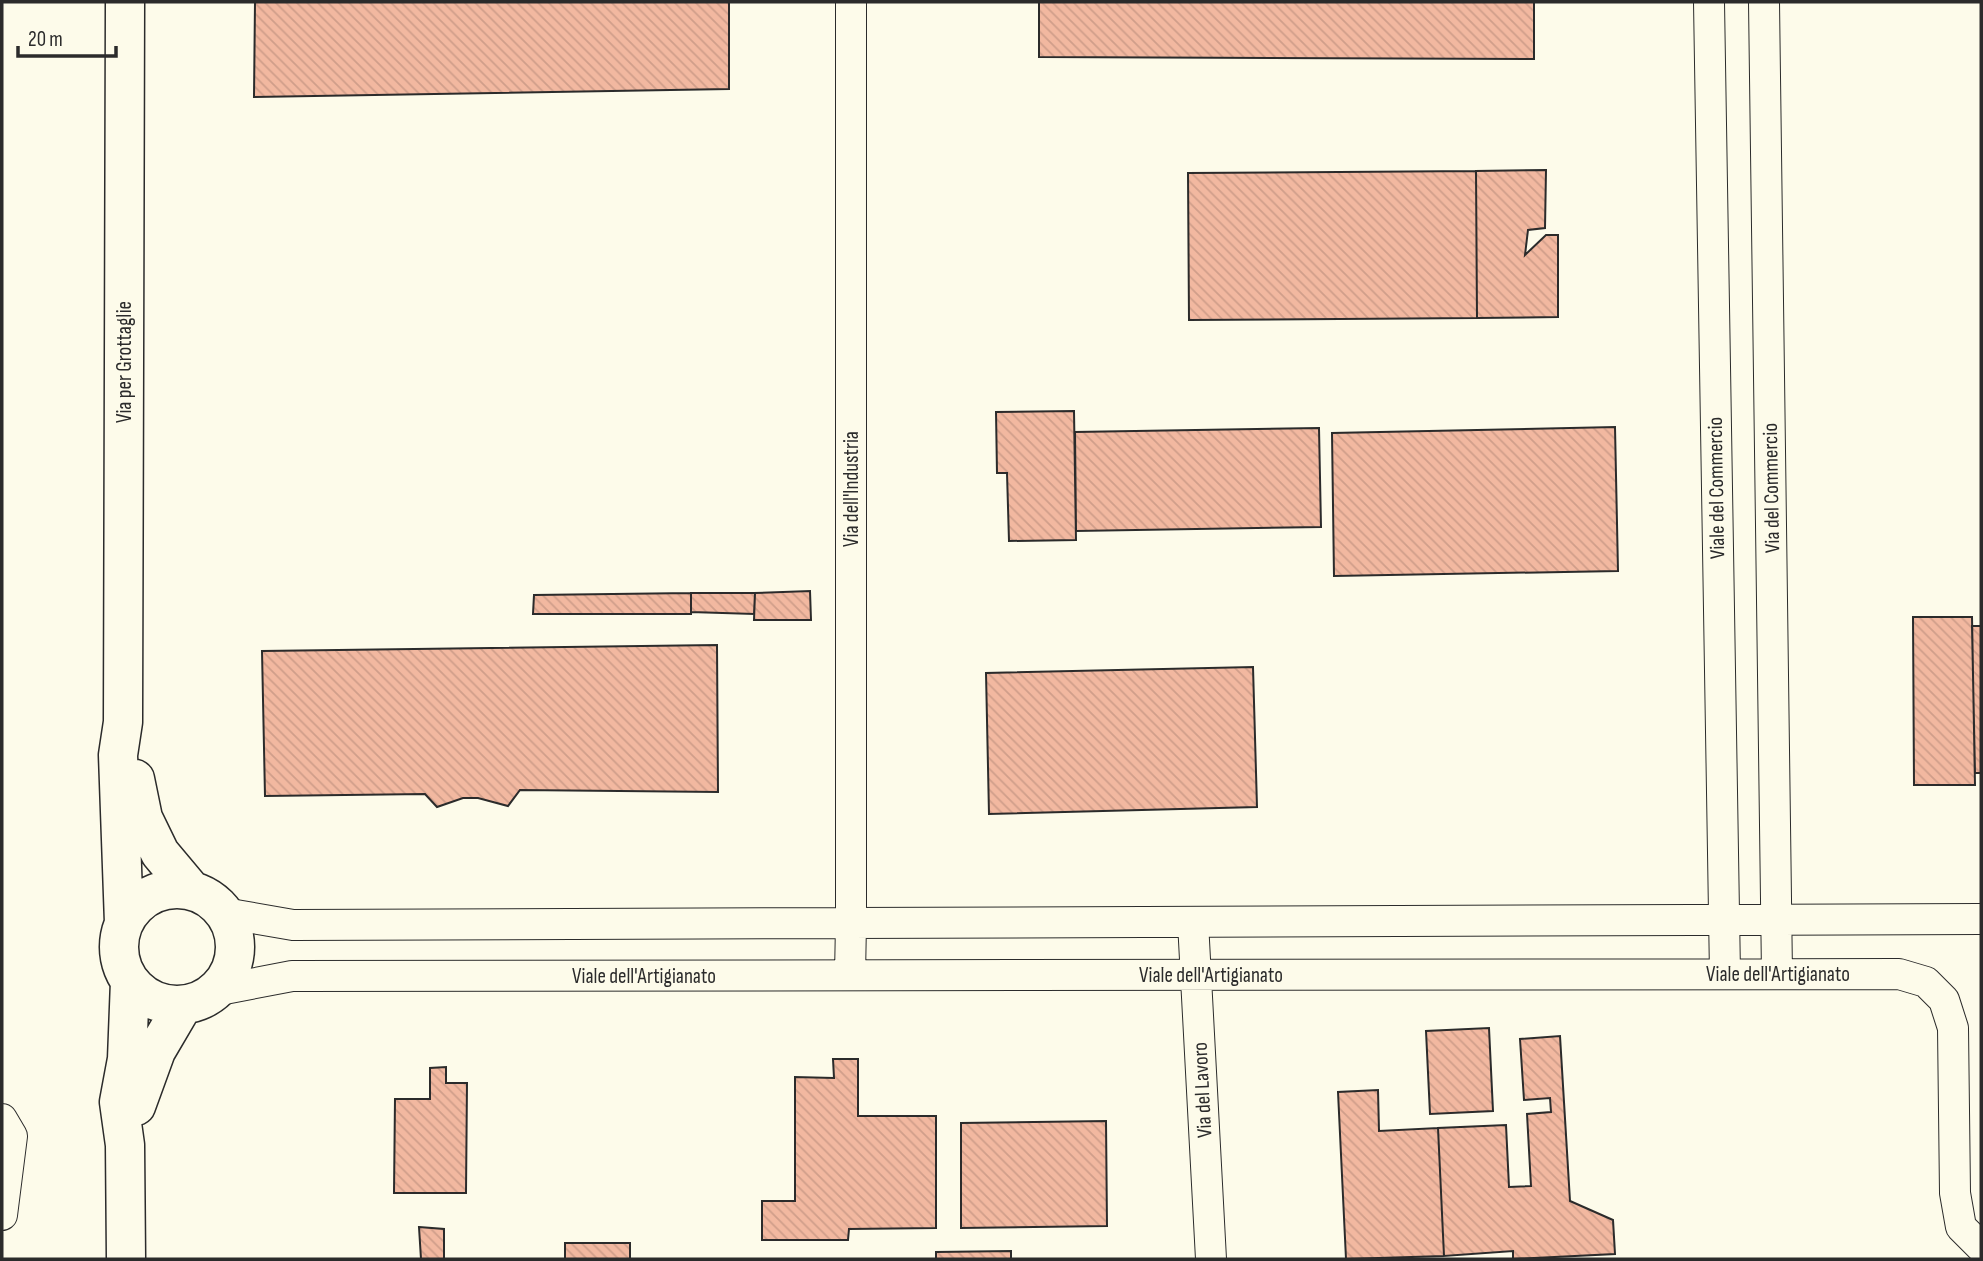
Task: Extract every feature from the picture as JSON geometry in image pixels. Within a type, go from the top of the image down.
[{"type":"street","name":"Via per Grottaglie","points":[[125,2],[123,722],[118,755],[124,923],[119,943],[121,963],[130,981],[127,1059],[119,1102],[125,1144],[126,1259]]},
{"type":"street","name":"Via dell'Industria","points":[[849,975],[852,923],[851,2]]},
{"type":"street","name":"Viale del Commercio","points":[[1709,2],[1724,974]]},
{"type":"street","name":"Via del Commercio","points":[[1764,2],[1777,974]]},
{"type":"street","name":"Via per Grottaglie","points":[[123,722],[143,818],[160,853],[191,890],[210,899],[224,913],[233,931],[235,951],[230,971],[198,998],[156,1051],[125,1144]]},
{"type":"street","points":[[124,923],[135,906],[152,895],[171,889],[191,890]]},
{"type":"street","points":[[224,913],[293,925],[1981,919]]},
{"type":"street","name":"Via del Lavoro","points":[[1194,922],[1212,1259]]},
{"type":"street","name":"Viale dell'Artigianato","points":[[198,998],[292,976],[1899,974],[1926,982],[1944,1000],[1953,1028],[1955,1193],[1961,1227],[1981,1247]]},
{"type":"street","points":[[130,981],[145,995],[163,1003],[198,998]]},
{"type":"street","points":[[2,1119],[12,1136],[2,1216]]},
{"type":"building","points":[[255,2],[729,2],[729,89],[254,97]]},
{"type":"building","points":[[1039,2],[1534,2],[1534,59],[1039,57]]},
{"type":"building","points":[[1546,170],[1545,228],[1528,230],[1525,255],[1546,235],[1558,235],[1558,317],[1477,318],[1476,171]]},
{"type":"building","points":[[1476,171],[1477,318],[1189,320],[1188,173]]},
{"type":"building","points":[[1074,411],[1076,540],[1009,541],[1007,473],[997,473],[996,412]]},
{"type":"building","points":[[1615,427],[1618,571],[1334,576],[1332,433]]},
{"type":"building","points":[[1319,428],[1321,527],[1076,531],[1075,432]]},
{"type":"building","points":[[810,591],[811,620],[754,620],[755,593]]},
{"type":"building","points":[[691,593],[755,593],[754,614],[691,612]]},
{"type":"building","points":[[691,593],[691,614],[533,614],[534,595]]},
{"type":"building","points":[[1913,617],[1972,617],[1975,785],[1914,785]]},
{"type":"building","points":[[1972,626],[1981,626],[1981,773],[1975,773]]},
{"type":"building","points":[[717,645],[718,792],[520,790],[508,806],[478,798],[463,798],[437,807],[425,794],[265,796],[262,651]]},
{"type":"building","points":[[1253,667],[1257,807],[989,814],[986,673]]},
{"type":"building","points":[[1489,1028],[1493,1111],[1430,1114],[1426,1031]]},
{"type":"building","points":[[1560,1036],[1570,1201],[1613,1220],[1615,1254],[1513,1259],[1513,1251],[1444,1256],[1438,1128],[1506,1125],[1509,1187],[1531,1186],[1527,1114],[1551,1112],[1550,1098],[1524,1100],[1520,1039]]},
{"type":"building","points":[[833,1059],[858,1059],[858,1116],[936,1116],[936,1228],[849,1229],[848,1240],[762,1240],[762,1201],[795,1201],[795,1077],[834,1078]]},
{"type":"building","points":[[446,1067],[446,1083],[467,1083],[466,1193],[394,1193],[395,1099],[430,1099],[430,1068]]},
{"type":"building","points":[[1378,1090],[1379,1131],[1438,1128],[1444,1256],[1346,1259],[1338,1092]]},
{"type":"building","points":[[1106,1121],[1107,1226],[961,1228],[961,1123]]},
{"type":"building","points":[[419,1227],[444,1229],[444,1259],[421,1259]]},
{"type":"building","points":[[565,1243],[630,1243],[630,1259],[565,1259]]},
{"type":"building","points":[[1011,1251],[1011,1259],[936,1259],[936,1252]]}]
